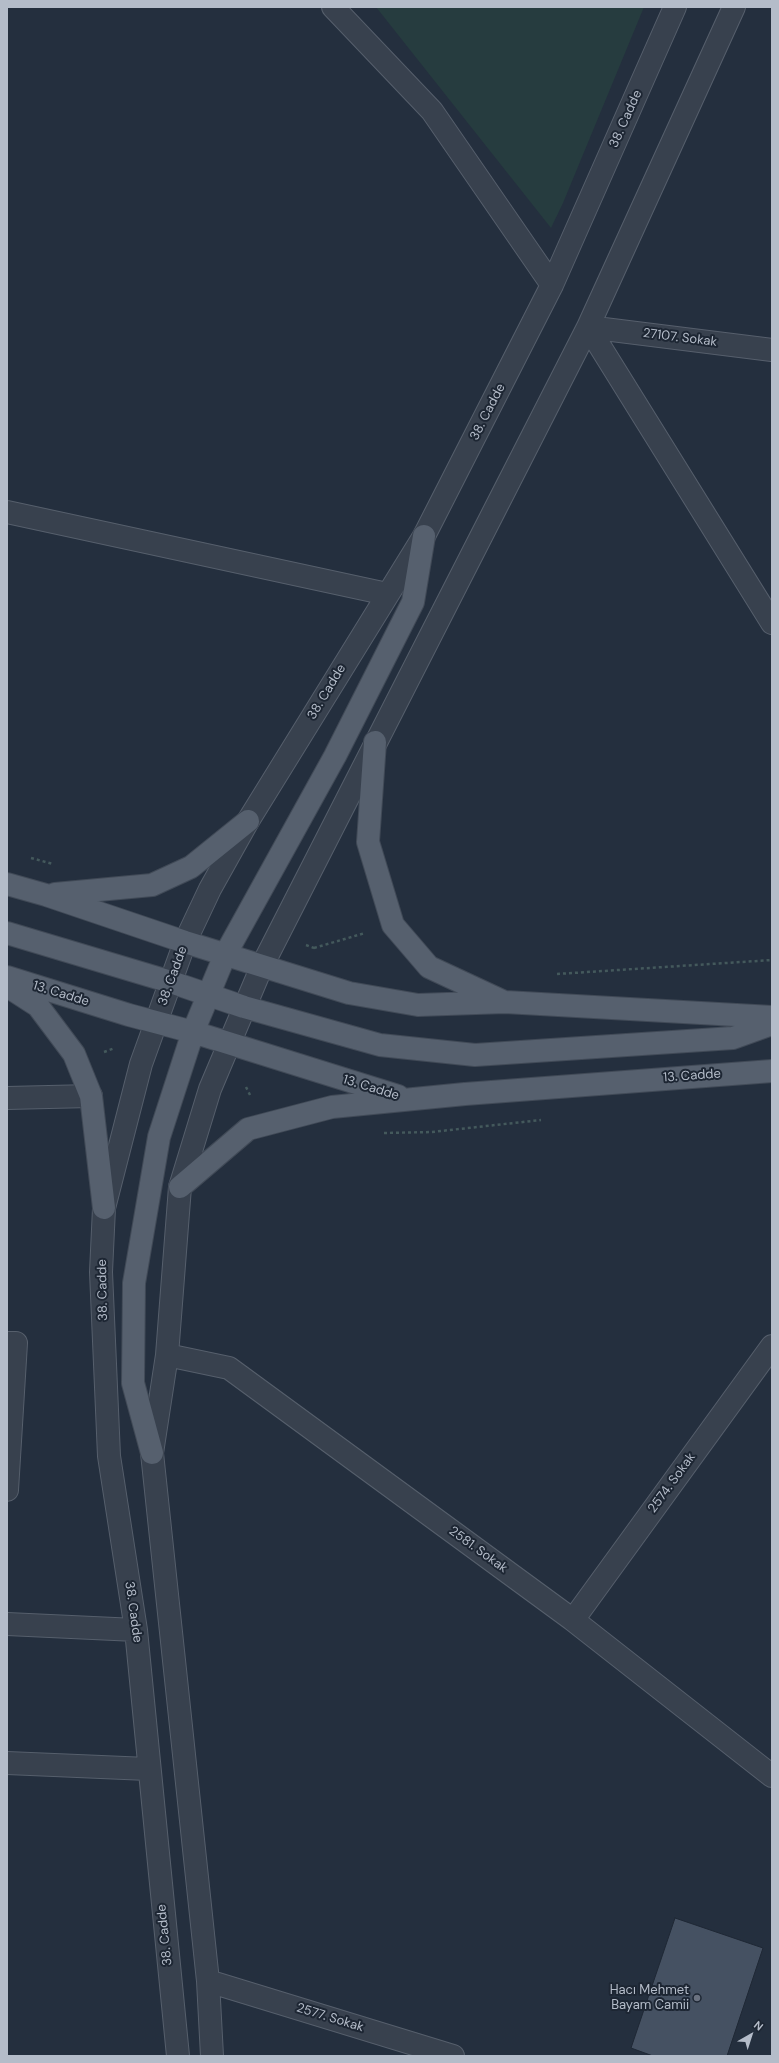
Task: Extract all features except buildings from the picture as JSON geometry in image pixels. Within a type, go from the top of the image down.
[{"type":"main road","points":[[152,1453],[133,1382],[134,1283],[159,1137],[194,1032],[225,955],[335,756],[412,602],[424,536]]},
{"type":"main road","points":[[375,742],[368,842],[393,925],[429,967],[505,1002]]},
{"type":"main road","points":[[46,895],[152,885],[191,867],[248,821]]},
{"type":"main road","points":[[7,884],[46,895],[225,955],[349,993],[418,1006],[505,1002],[772,1017]]},
{"type":"main road","points":[[7,933],[171,982],[244,1007],[380,1045],[476,1055],[733,1038],[772,1024]]},
{"type":"main road","name":"13. Cadde","points":[[7,977],[129,1015],[194,1032],[407,1099],[772,1071]]},
{"type":"main road","points":[[7,986],[38,1006],[74,1054],[91,1096],[104,1208]]},
{"type":"main road","points":[[180,1187],[248,1129],[332,1107],[407,1099]]},
{"type":"street","points":[[333,7],[432,111],[552,285]]},
{"type":"street","name":"38. Cadde","points":[[178,2056],[148,1769],[136,1630],[109,1456],[101,1272],[104,1208],[141,1064],[185,942],[210,888],[248,821],[424,536],[552,285],[675,7]]},
{"type":"street","points":[[212,2056],[208,1981],[152,1453],[167,1355],[180,1187],[210,1089],[262,966],[588,327],[734,7]]},
{"type":"street","points":[[588,327],[772,622]]},
{"type":"street","name":"27107. Sokak","points":[[588,327],[772,350]]},
{"type":"street","points":[[7,512],[387,594]]},
{"type":"street","points":[[7,1098],[91,1096]]},
{"type":"street","points":[[7,1343],[16,1343],[7,1490]]},
{"type":"street","name":"2574. Sokak","points":[[573,1620],[772,1346]]},
{"type":"street","name":"2581. Sokak","points":[[167,1355],[229,1368],[573,1620],[772,1776]]},
{"type":"street","points":[[7,1624],[136,1630]]},
{"type":"street","points":[[7,1763],[148,1769]]},
{"type":"street","name":"2577. Sokak","points":[[208,1981],[453,2056]]},
{"type":"path","points":[[314,948],[393,925]]},
{"type":"path","points":[[554,974],[772,960]]},
{"type":"green space","points":[[376,7],[644,7],[563,203],[551,228]]},
{"type":"place","name":"Hacı Mehmet Bayam Camii","points":[[697,1998]]}]
